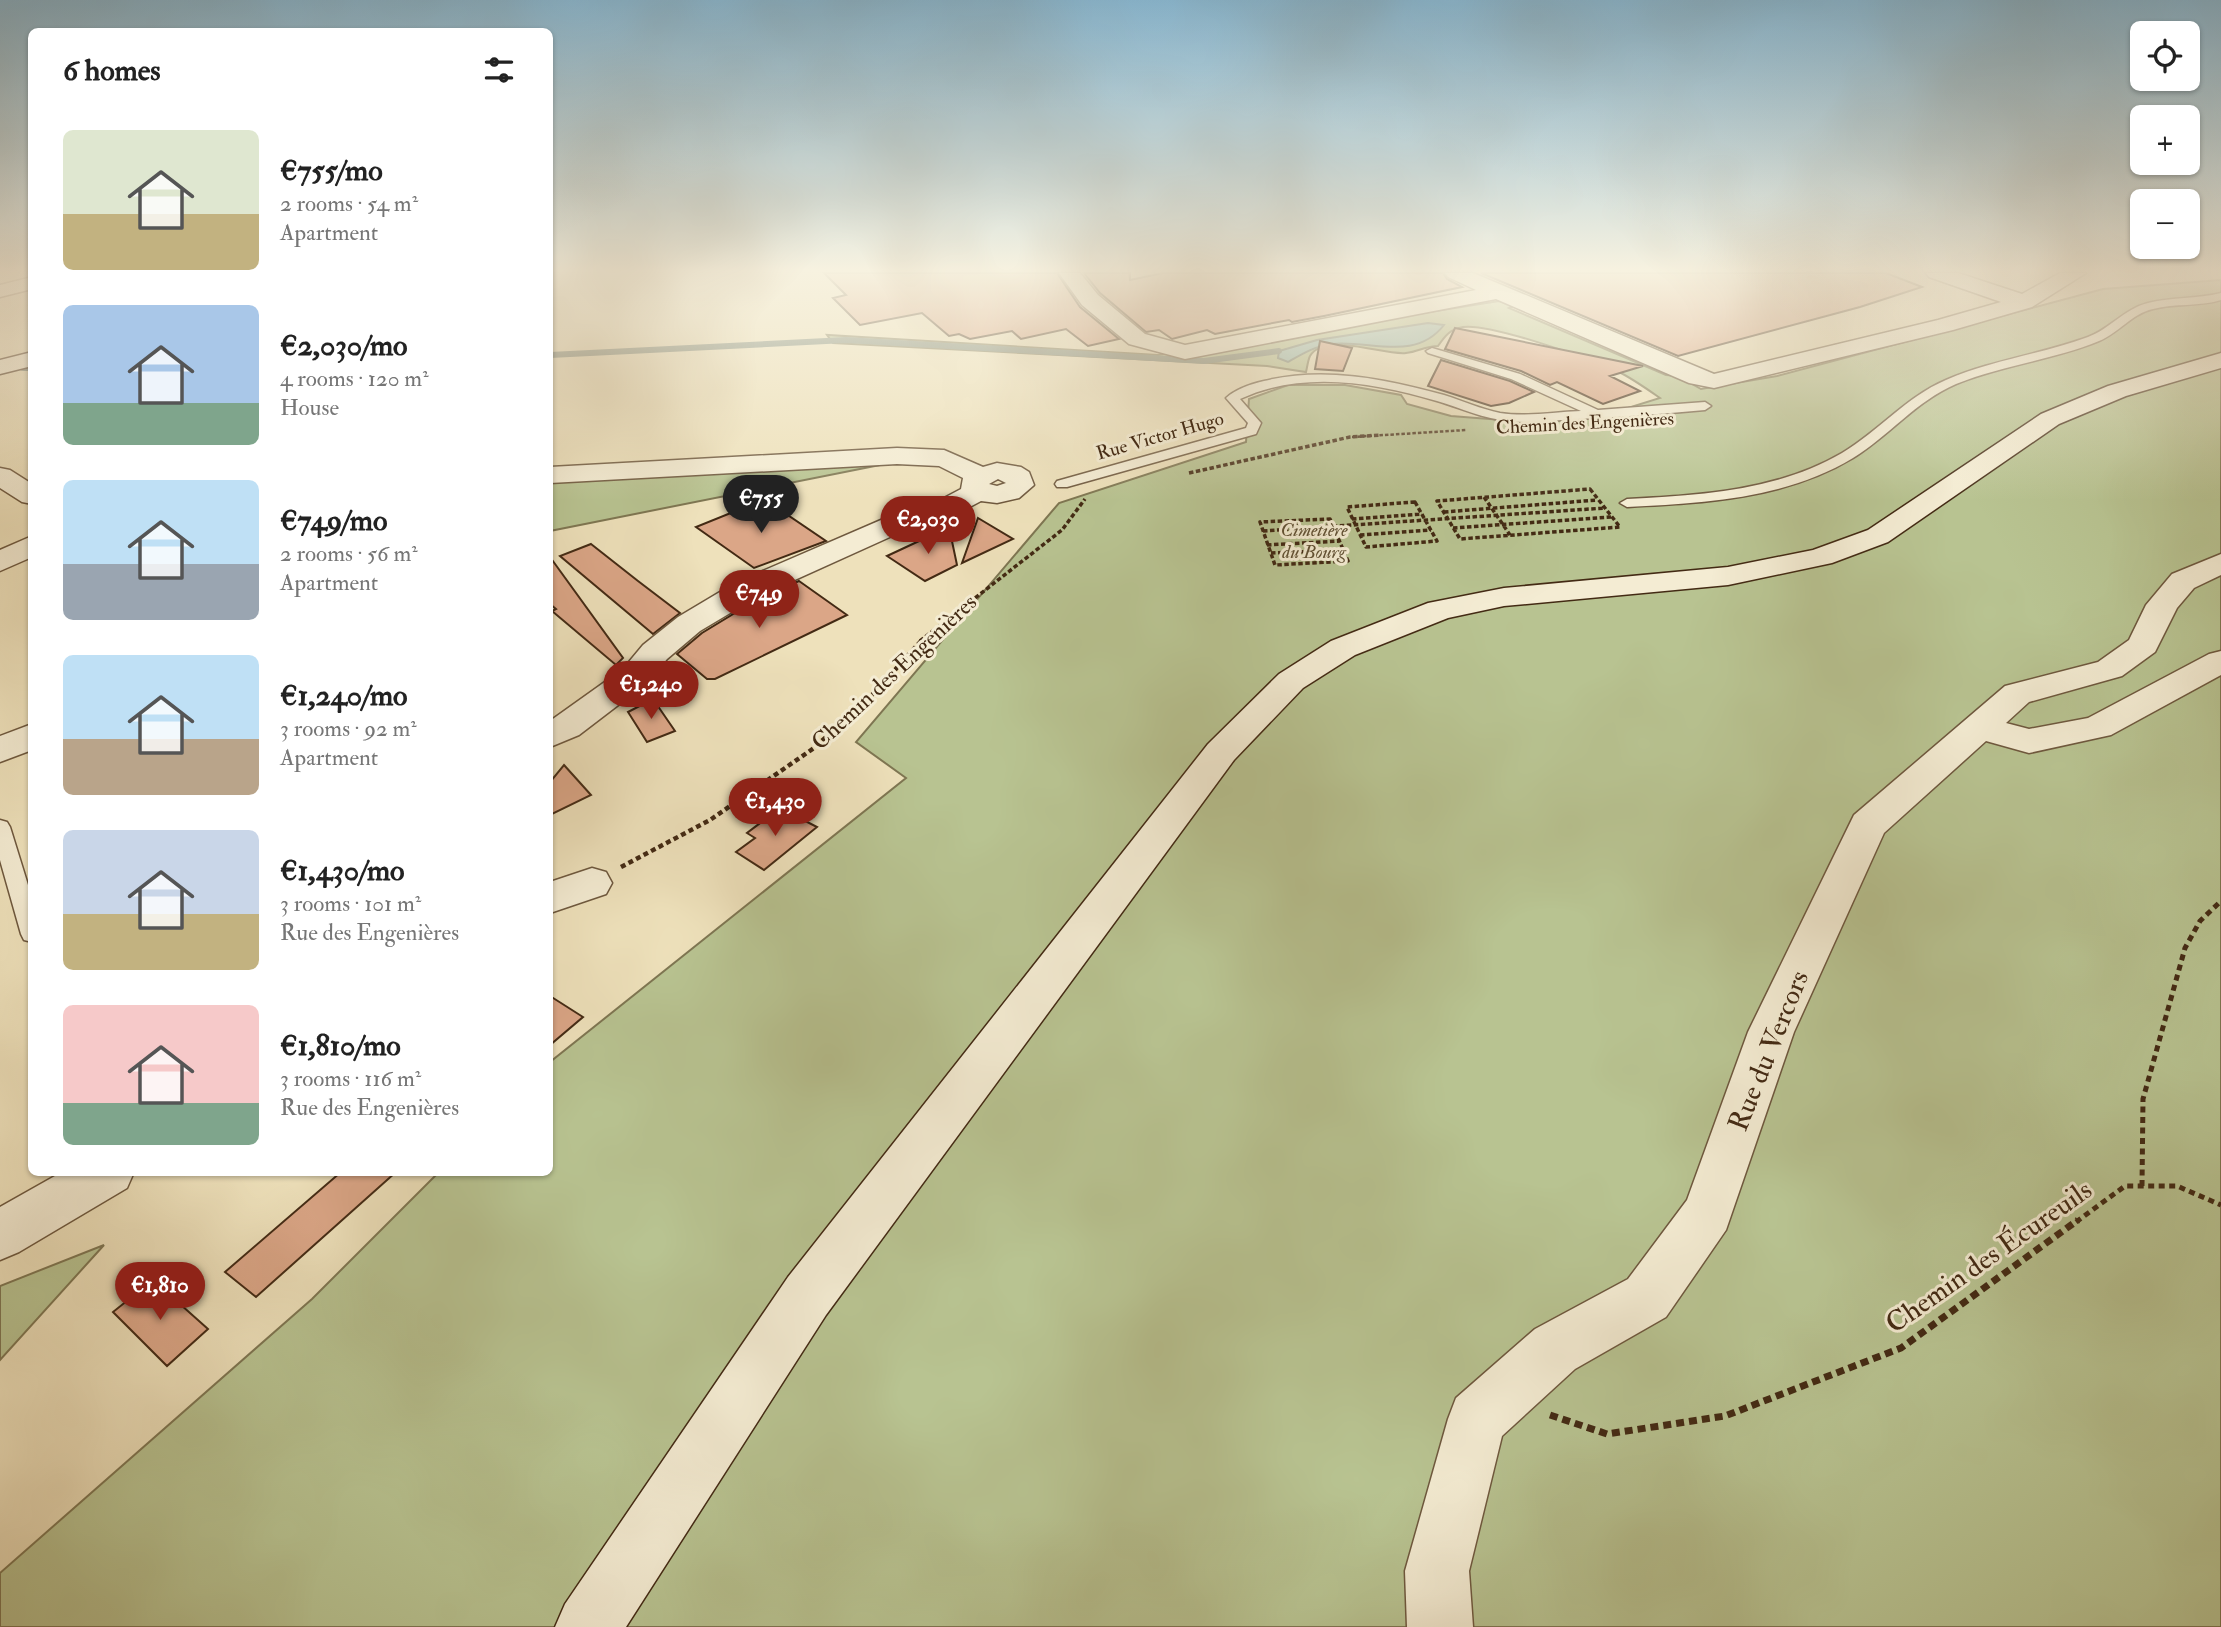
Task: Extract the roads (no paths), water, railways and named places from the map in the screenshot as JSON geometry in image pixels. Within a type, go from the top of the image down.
[{"type":"street","points":[[1174,349],[1185,352],[1201,349]]},
{"type":"street","points":[[1630,349],[1698,378],[1714,381],[1846,349]]},
{"type":"street","points":[[0,367],[28,360]]},
{"type":"street","points":[[588,1627],[807,1296],[1221,752],[1291,681],[1343,648],[1439,610],[1504,597],[1728,576],[1821,557],[1878,536],[2049,419],[2117,391],[2221,360]]},
{"type":"street","name":"Chemin des Engenières","points":[[1705,407],[1724,400],[1725,394],[1714,381]]},
{"type":"street","points":[[553,475],[897,456],[944,458],[979,483],[954,504],[891,526],[746,590],[689,624],[655,652],[635,676],[566,727],[553,734]]},
{"type":"street","points":[[0,476],[28,494]]},
{"type":"street","points":[[0,562],[28,547]]},
{"type":"street","name":"Rue du Vercors","points":[[1440,1627],[1437,1571],[1477,1419],[1498,1397],[1555,1349],[1647,1298],[1708,1213],[1771,1032],[1868,825],[2017,694],[2110,669],[2143,645],[2162,605],[2183,581],[2221,563]]},
{"type":"street","points":[[1980,727],[2029,741],[2098,727],[2221,661]]},
{"type":"street","points":[[0,750],[28,738]]},
{"type":"street","points":[[553,897],[592,883]]},
{"type":"street","points":[[0,1235],[102,1176]]},
{"type":"lane","points":[[1627,503],[1697,499],[1778,484],[1847,456],[1909,406],[1950,382],[2060,349]]},
{"type":"lane","points":[[1432,351],[1499,369],[1559,392],[1595,414]]},
{"type":"lane","name":"Rue Victor Hugo","points":[[1062,484],[1251,430],[1255,423],[1233,398],[1271,382],[1317,378],[1366,382],[1436,397],[1484,414],[1514,418],[1705,407]]},
{"type":"lane","points":[[0,827],[28,921]]},
{"type":"water","points":[[1312,349],[1288,362],[1278,358],[1279,351]]},
{"type":"waterway","points":[[553,355],[670,349]]},
{"type":"waterway","points":[[998,349],[1204,361],[1279,351]]},
{"type":"waterway","points":[[23,368],[28,368]]},
{"type":"park label","name":"Cimetière du Bourg","points":[[1314,541]]}]
